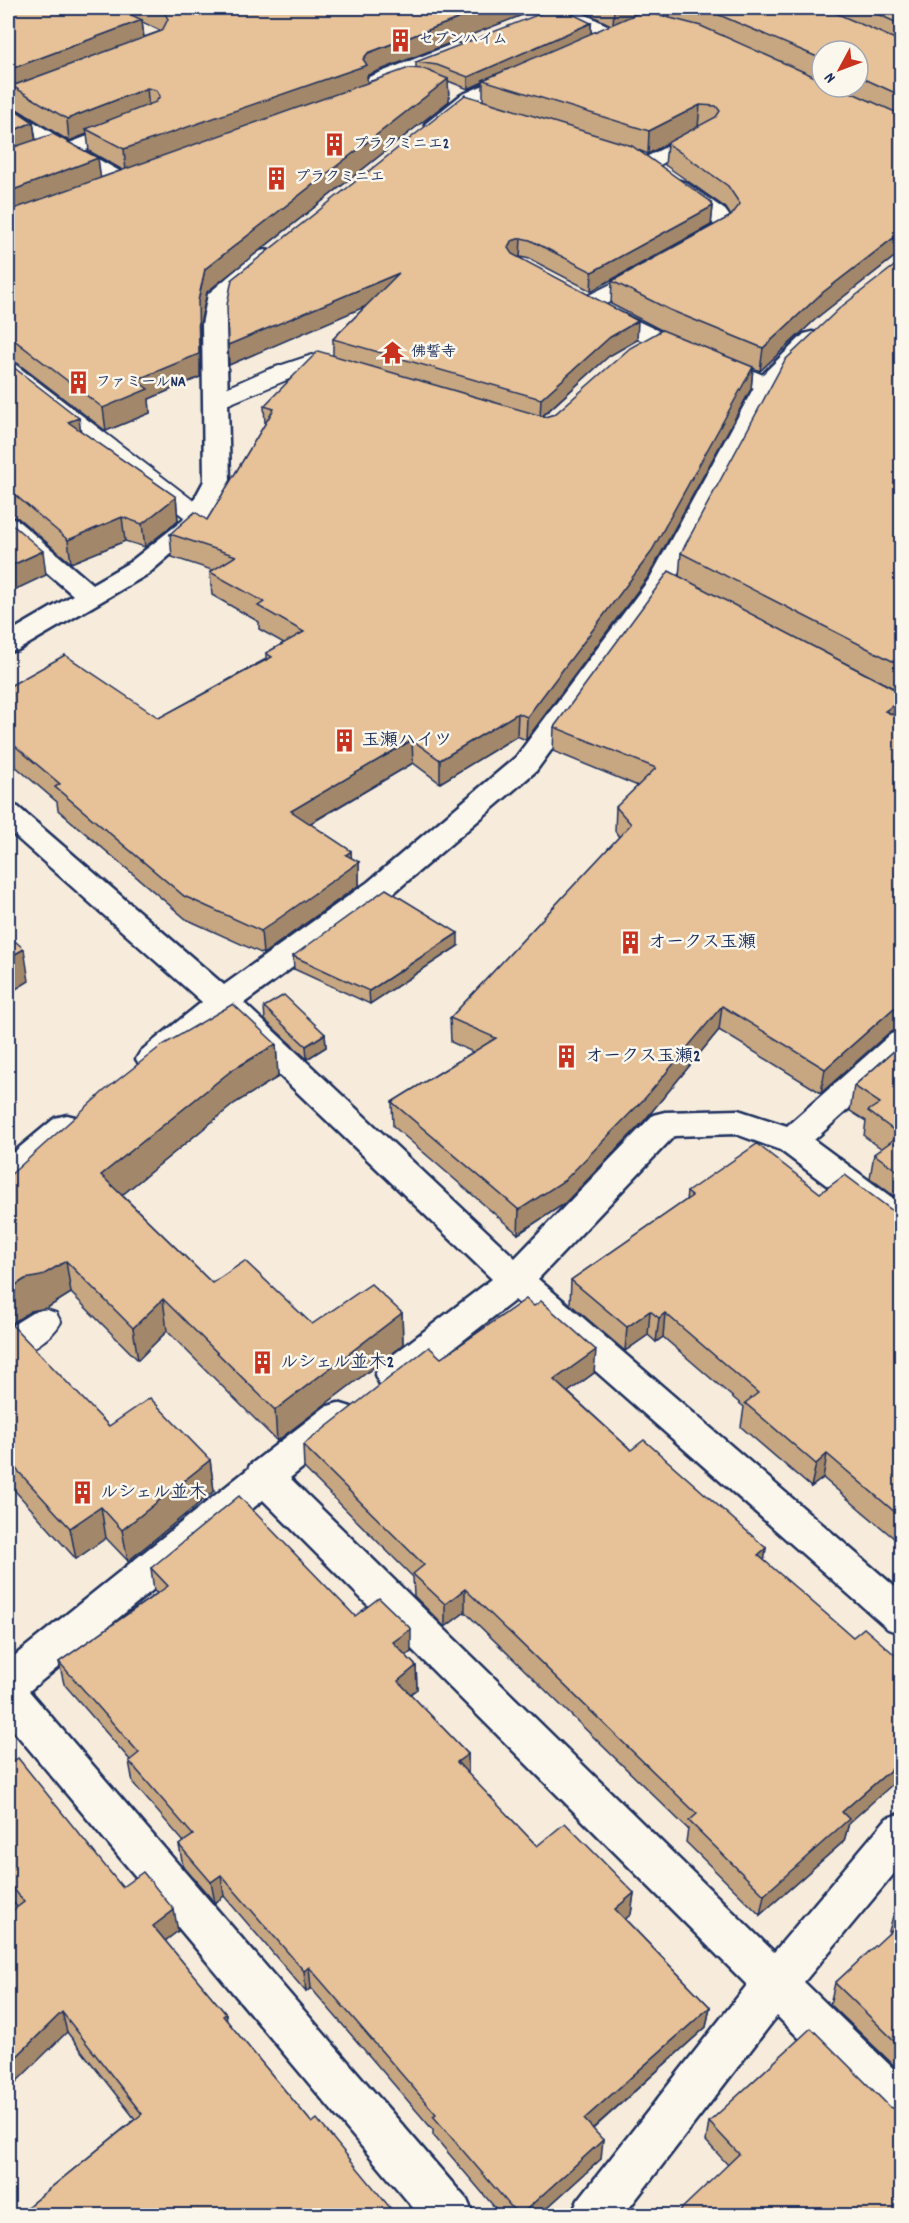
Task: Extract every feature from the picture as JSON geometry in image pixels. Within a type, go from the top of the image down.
[{"type":"street","points":[[559,8],[612,35]]},
{"type":"street","points":[[581,49],[682,8]]},
{"type":"street","points":[[640,24],[674,33]]},
{"type":"street","points":[[416,139],[458,97],[540,67]]},
{"type":"street","points":[[369,88],[408,81],[458,97]]},
{"type":"street","points":[[8,114],[53,150],[124,182]]},
{"type":"street","points":[[103,190],[167,166]]},
{"type":"street","points":[[8,644],[139,568],[193,524],[217,481],[214,324],[220,294],[278,247]]},
{"type":"street","points":[[133,1074],[223,1002],[379,889],[526,764],[672,586],[771,378],[829,323]]},
{"type":"street","points":[[8,526],[90,596]]},
{"type":"street","points":[[8,814],[223,1002],[516,1280],[902,1617]]},
{"type":"street","points":[[792,1141],[902,1042]]},
{"type":"street","points":[[8,1175],[88,1110]]},
{"type":"street","points":[[8,1684],[263,1476],[516,1280],[665,1124],[738,1122],[792,1141],[902,1224]]},
{"type":"street","points":[[263,1476],[902,2109]]},
{"type":"street","points":[[8,1695],[450,2216]]},
{"type":"street","points":[[594,2216],[776,1983],[902,1832]]},
{"type":"lane","points":[[537,17],[559,8]]},
{"type":"lane","points":[[369,88],[477,41]]},
{"type":"lane","points":[[8,102],[71,79]]},
{"type":"lane","points":[[53,150],[150,118]]},
{"type":"lane","points":[[589,304],[720,232],[725,225],[718,214],[638,160],[706,133]]},
{"type":"lane","points":[[570,290],[649,346],[767,386]]},
{"type":"lane","points":[[216,401],[275,375],[312,362],[368,378]]},
{"type":"lane","points":[[8,370],[198,516]]},
{"type":"lane","points":[[8,1345],[44,1322]]},
{"type":"building","points":[[8,8],[117,8],[142,20],[8,70]]},
{"type":"building","points":[[156,8],[486,8],[368,53],[363,59],[367,65],[124,149],[86,129],[156,102],[160,96],[156,90],[147,88],[67,119],[12,86],[162,31],[168,19],[164,12]]},
{"type":"building","points":[[560,8],[591,23],[468,77],[437,65],[416,62]]},
{"type":"building","points":[[693,8],[824,8],[902,42],[902,96],[870,81],[870,39],[810,39],[810,54],[717,14]]},
{"type":"building","points":[[864,8],[902,8],[902,25]]},
{"type":"building","points":[[643,11],[701,26],[810,75],[810,99],[866,99],[902,115],[902,234],[896,236],[822,293],[763,348],[670,310],[612,281],[731,216],[740,204],[728,186],[667,143],[716,117],[720,111],[716,106],[700,105],[649,131],[483,80]]},
{"type":"building","points":[[409,68],[424,69],[448,79],[205,269],[198,301],[199,354],[136,380],[148,389],[103,408],[14,340],[8,339],[8,211]]},
{"type":"building","points":[[465,95],[632,146],[710,201],[713,206],[592,272],[530,240],[521,238],[511,241],[508,248],[512,254],[638,321],[610,337],[541,399],[333,339],[399,273],[228,345],[227,305],[232,279]]},
{"type":"building","points":[[8,105],[33,122],[8,133]]},
{"type":"building","points":[[53,134],[98,158],[8,192],[8,149]]},
{"type":"building","points":[[902,260],[902,666],[681,553],[785,360],[841,307]]},
{"type":"building","points":[[662,330],[753,367],[650,554],[527,717],[518,713],[440,760],[412,740],[291,811],[351,851],[346,855],[359,862],[261,931],[184,896],[55,787],[60,784],[8,740],[8,687],[65,655],[159,718],[272,657],[266,653],[304,632],[258,606],[264,602],[210,572],[236,556],[170,534],[195,512],[207,520],[274,409],[264,406],[318,351],[545,417],[555,414],[630,348]]},
{"type":"building","points":[[8,363],[79,418],[68,422],[176,497],[142,524],[122,517],[68,540],[15,495],[8,493]]},
{"type":"building","points":[[8,521],[43,551],[8,567]]},
{"type":"building","points":[[669,571],[896,690],[902,691],[902,699],[885,711],[902,719],[902,957],[899,958],[902,962],[902,1006],[894,1008],[825,1069],[722,1006],[646,1097],[565,1180],[519,1210],[392,1102],[496,1038],[450,1018],[631,824],[616,807],[656,768],[554,727]]},
{"type":"building","points":[[386,889],[458,933],[369,991],[293,956]]},
{"type":"building","points":[[8,935],[24,949],[8,958]]},
{"type":"building","points":[[284,995],[325,1034],[306,1046],[264,1007]]},
{"type":"building","points":[[233,1004],[276,1044],[232,1070],[101,1175],[212,1283],[245,1261],[312,1324],[371,1284],[402,1313],[275,1410],[163,1299],[133,1328],[66,1261],[41,1276],[25,1279],[8,1290],[8,1177],[104,1091],[161,1046]]},
{"type":"building","points":[[902,1044],[902,1174],[874,1154],[900,1135],[868,1111],[880,1103],[854,1086]]},
{"type":"building","points":[[757,1144],[820,1193],[845,1175],[893,1211],[902,1213],[902,1518],[827,1454],[816,1464],[745,1403],[758,1393],[665,1313],[659,1318],[650,1311],[627,1327],[571,1280],[692,1196],[687,1192]]},
{"type":"building","points":[[526,1299],[534,1306],[541,1301],[596,1350],[554,1380],[631,1450],[644,1440],[766,1548],[758,1555],[853,1637],[864,1628],[902,1661],[902,1760],[842,1812],[849,1819],[764,1895],[689,1821],[697,1814],[465,1589],[445,1604],[413,1574],[424,1565],[303,1445],[429,1347],[441,1358]]},
{"type":"building","points":[[12,1325],[109,1426],[150,1398],[210,1460],[122,1530],[101,1507],[70,1528],[8,1460],[8,1326]]},
{"type":"building","points":[[239,1496],[355,1616],[379,1598],[411,1629],[393,1642],[416,1666],[398,1681],[468,1754],[457,1762],[537,1846],[565,1823],[634,1893],[615,1909],[710,2007],[584,2119],[603,2140],[519,2216],[433,2116],[436,2114],[309,1967],[304,1971],[221,1875],[211,1882],[179,1845],[193,1835],[129,1761],[139,1753],[59,1662],[168,1586],[151,1568]]},
{"type":"building","points":[[18,1758],[122,1887],[143,1872],[174,1910],[153,1926],[226,2014],[223,2016],[312,2123],[317,2119],[396,2215],[399,2212],[402,2216],[23,2216],[21,2212],[142,2114],[62,2012],[8,2065],[8,1914],[24,1902],[8,1881],[8,1765]]},
{"type":"building","points":[[902,1908],[902,2048],[835,1983],[900,1923],[893,1916]]},
{"type":"building","points":[[811,2028],[890,2107],[902,2111],[902,2216],[674,2216],[739,2154],[709,2122]]},
{"type":"place","name":"セブンハイム","points":[[401,40]]},
{"type":"place","name":"プラクミニエ2","points":[[335,145]]},
{"type":"place","name":"プラクミニエ","points":[[277,178]]},
{"type":"place","name":"佛誓寺","points":[[393,353]]},
{"type":"place","name":"ファミールNA","points":[[78,383]]},
{"type":"place","name":"玉瀬ハイツ","points":[[344,741]]},
{"type":"place","name":"オークス玉瀬","points":[[630,943]]},
{"type":"place","name":"オークス玉瀬2","points":[[567,1057]]},
{"type":"place","name":"ルシェル並木2","points":[[262,1363]]},
{"type":"place","name":"ルシェル並木","points":[[82,1493]]}]
